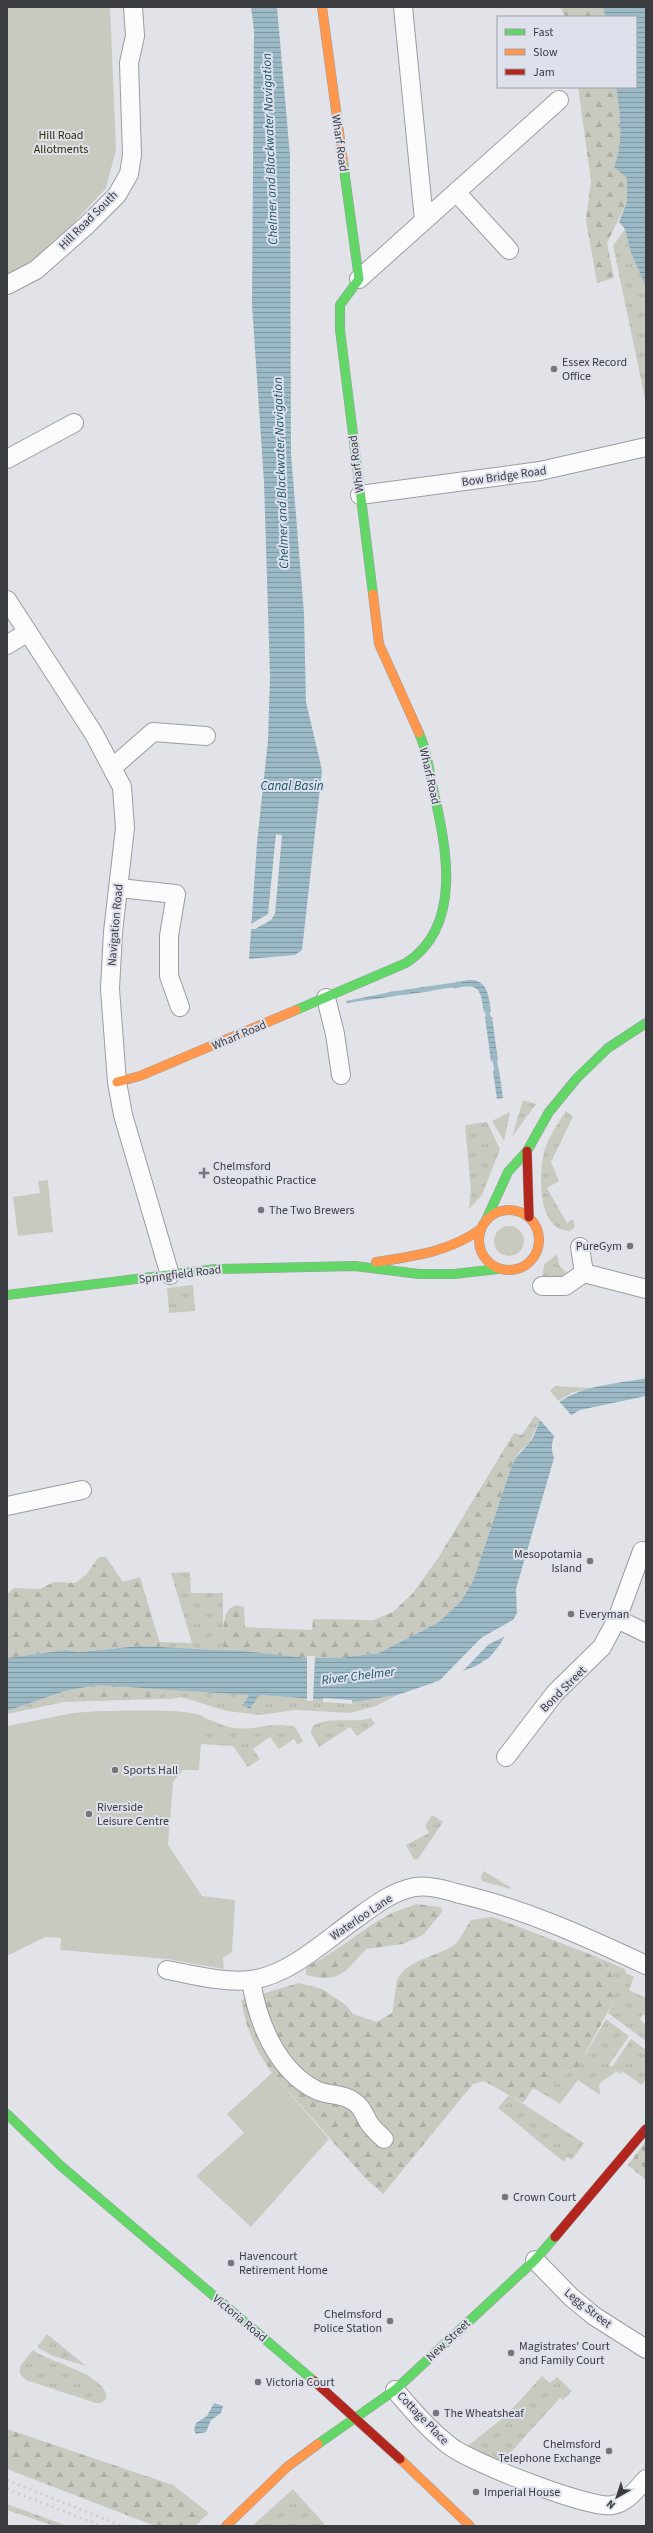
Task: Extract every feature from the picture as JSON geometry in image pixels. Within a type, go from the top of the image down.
[{"type":"main road","name":"Wharf Road","points":[[117,1082],[140,1076],[406,963],[417,956],[436,931],[442,914],[448,868],[440,819],[422,739],[379,644],[360,495],[340,316],[340,305],[359,279],[322,7]]},
{"type":"main road","points":[[529,1147],[529,1217],[539,1233],[538,1252],[526,1266],[512,1271],[498,1269],[483,1257],[479,1243],[481,1229],[508,1172],[529,1147],[549,1112],[591,1061],[646,1023]]},
{"type":"main road","points":[[486,1220],[502,1210],[512,1210],[529,1217]]},
{"type":"main road","name":"Springfield Road","points":[[355,1266],[452,1248],[465,1242],[481,1229]]},
{"type":"main road","name":"Springfield Road","points":[[7,1295],[216,1269],[355,1266],[419,1274],[454,1274],[498,1269]]},
{"type":"main road","name":"Victoria Road","points":[[7,2114],[61,2166],[355,2416],[470,2526]]},
{"type":"main road","name":"New Street","points":[[226,2526],[287,2467],[355,2416],[395,2390],[535,2260],[646,2129]]},
{"type":"street","name":"Hill Road South","points":[[7,285],[36,270],[87,225],[117,195],[129,174],[131,132],[129,63],[135,36],[133,7]]},
{"type":"street","points":[[403,7],[424,220]]},
{"type":"street","name":"Wharf Road","points":[[359,279],[559,100]]},
{"type":"street","points":[[456,192],[509,250]]},
{"type":"street","points":[[7,459],[74,423]]},
{"type":"street","name":"Bow Bridge Road","points":[[360,495],[540,471],[646,447]]},
{"type":"street","name":"Navigation Road","points":[[7,600],[94,734],[122,787],[125,808],[110,989],[117,1082],[123,1115],[170,1275]]},
{"type":"street","points":[[7,645],[28,632]]},
{"type":"street","points":[[112,767],[153,732],[206,736]]},
{"type":"street","points":[[119,888],[176,894],[169,936],[169,976],[180,1006]]},
{"type":"street","points":[[326,998],[335,1034],[341,1075]]},
{"type":"street","points":[[580,1247],[584,1273]]},
{"type":"street","points":[[542,1286],[565,1286],[584,1273],[646,1289]]},
{"type":"street","points":[[7,1506],[82,1490]]},
{"type":"street","name":"Bond Street","points":[[506,1757],[555,1694],[602,1648],[617,1619],[642,1551]]},
{"type":"street","points":[[617,1619],[646,1633]]},
{"type":"street","name":"Waterloo Lane","points":[[167,1970],[216,1979],[251,1980],[269,1975],[289,1966],[390,1896],[417,1887],[444,1890],[499,1904],[548,1922],[646,1965]]},
{"type":"street","points":[[251,1980],[260,2022],[268,2040],[280,2056],[311,2087],[321,2092],[342,2096],[353,2100],[362,2108],[369,2124],[384,2139]]},
{"type":"street","name":"Legg Street","points":[[535,2260],[571,2297],[594,2316],[646,2349]]},
{"type":"street","name":"Cottage Place","points":[[395,2390],[419,2418],[450,2446],[460,2453],[514,2478],[596,2504],[612,2505],[625,2500],[646,2479]]},
{"type":"green space","name":"Hill Road Allotments","points":[[7,7],[110,7],[116,150],[106,188],[69,228],[31,262],[7,277]]},
{"type":"green space","points":[[560,7],[603,7],[605,16],[564,16]]},
{"type":"green space","points":[[578,88],[616,88],[620,117],[620,138],[614,167],[627,177],[627,202],[607,243],[614,278],[597,283],[586,220],[591,181]]},
{"type":"green space","points":[[625,229],[631,253],[646,287],[646,403],[613,246]]},
{"type":"green space","points":[[523,1100],[536,1104],[512,1137]]},
{"type":"green space","points":[[566,1111],[573,1117],[551,1162],[559,1181],[547,1188],[567,1223],[573,1219],[575,1227],[570,1231],[559,1229],[551,1222],[546,1212],[541,1187],[544,1152],[548,1141]]},
{"type":"green space","points":[[510,1112],[504,1141],[492,1121]]},
{"type":"green space","points":[[487,1122],[500,1149],[482,1195],[469,1209],[471,1190],[465,1125]]},
{"type":"green space","points":[[48,1180],[53,1232],[18,1236],[13,1197],[40,1193],[38,1181]]},
{"type":"green space","points":[[509,1226],[520,1230],[524,1241],[520,1252],[509,1256],[498,1252],[494,1241],[498,1230]]},
{"type":"green space","points":[[557,1254],[559,1265],[566,1272],[565,1281],[542,1279],[544,1265]]},
{"type":"green space","points":[[193,1285],[195,1311],[169,1313],[167,1288]]},
{"type":"green space","points":[[555,1386],[592,1388],[571,1393],[558,1401],[550,1391]]},
{"type":"green space","points":[[535,1415],[540,1420],[529,1443],[522,1435]]},
{"type":"green space","points":[[514,1433],[522,1435],[529,1443],[520,1451],[512,1465],[473,1581],[461,1601],[439,1622],[379,1653],[339,1658],[308,1658],[223,1650],[224,1620],[231,1608],[236,1605],[244,1607],[245,1627],[312,1630],[313,1619],[373,1620],[393,1612],[413,1593],[438,1558]]},
{"type":"green space","points":[[99,1557],[106,1557],[123,1582],[140,1577],[161,1647],[138,1646],[80,1652],[66,1650],[7,1658],[7,1594],[14,1588],[40,1589],[54,1582],[75,1583],[86,1575]]},
{"type":"green space","points":[[190,1572],[191,1593],[223,1593],[223,1650],[161,1647],[160,1642],[192,1643],[171,1573]]},
{"type":"green space","points":[[97,1685],[160,1688],[163,1692],[157,1699],[64,1702],[61,1697],[65,1691]]},
{"type":"green space","points":[[160,1688],[250,1695],[244,1705],[259,1695],[355,1702],[397,1695],[376,1706],[351,1713],[295,1710],[260,1715],[227,1711],[181,1697],[172,1699],[157,1699],[163,1692]]},
{"type":"green space","points":[[65,1691],[61,1697],[64,1702],[7,1714],[7,1711]]},
{"type":"green space","name":"Riverside Leisure Centre","points":[[99,1711],[169,1711],[195,1713],[203,1716],[199,1770],[183,1770],[173,1782],[168,1845],[202,1896],[235,1900],[232,1952],[223,1958],[224,1969],[167,1959],[60,1950],[61,1938],[45,1937],[7,1956],[7,1726],[73,1713]]},
{"type":"green space","points":[[187,1713],[234,1728],[242,1729],[271,1725],[286,1725],[295,1727],[303,1741],[298,1745],[294,1739],[279,1749],[270,1737],[253,1749],[260,1759],[248,1767],[233,1746],[201,1744]]},
{"type":"green space","points":[[371,1718],[375,1724],[357,1736],[350,1727],[319,1747],[311,1733],[312,1727],[325,1721],[364,1720]]},
{"type":"green space","points":[[432,1815],[443,1822],[418,1859],[414,1860],[406,1845],[429,1833],[425,1826]]},
{"type":"green space","points":[[484,1871],[511,1888],[510,1889],[482,1881],[481,1876]]},
{"type":"green space","points":[[417,1904],[440,1907],[443,1911],[423,1935],[403,1944],[366,1949],[347,1970],[334,1977],[327,1978],[306,1975],[306,1967],[328,1955],[379,1920]]},
{"type":"green space","points":[[493,1917],[592,1955],[609,1970],[616,1984],[613,2002],[576,2071],[563,2070],[556,2082],[542,2093],[533,2088],[523,2103],[484,2081],[473,2084],[383,2194],[365,2178],[272,2073],[260,2055],[252,2038],[241,2000],[299,1983],[322,1989],[346,2005],[353,2014],[377,2022],[392,2013],[397,1980],[408,1967],[456,1944],[471,1920]]},
{"type":"green space","points":[[592,1955],[625,1969],[626,1973],[634,1977],[629,1990],[646,1998],[646,2016],[643,2014],[640,2019],[646,2026],[646,2041],[608,2013],[613,2002],[609,1970]]},
{"type":"green space","points":[[606,2019],[629,2036],[609,2065],[612,2067],[631,2039],[646,2050],[646,2079],[642,2085],[622,2071],[620,2074],[616,2071],[599,2085],[600,2095],[578,2080],[560,2104],[542,2093],[556,2082],[563,2070],[569,2071],[585,2055]]},
{"type":"green space","points":[[272,2073],[329,2139],[251,2227],[196,2176],[244,2133],[227,2114]]},
{"type":"green space","points":[[509,2095],[584,2143],[572,2160],[567,2157],[564,2162],[498,2108]]},
{"type":"green space","points":[[646,2141],[646,2180],[628,2165]]},
{"type":"green space","points":[[47,2334],[86,2366],[53,2356],[37,2347]]},
{"type":"green space","points":[[33,2350],[89,2376],[105,2390],[106,2399],[101,2403],[96,2403],[26,2380],[20,2374],[20,2366]]},
{"type":"green space","points":[[542,2376],[550,2383],[557,2377],[572,2391],[563,2400],[560,2398],[502,2462],[465,2448],[513,2410],[512,2409]]},
{"type":"green space","points":[[7,2429],[173,2485],[209,2513],[195,2526],[155,2526],[7,2469]]},
{"type":"green space","points":[[293,2489],[326,2526],[252,2526]]},
{"type":"green space","points":[[7,2504],[67,2526],[55,2526],[7,2510]]},
{"type":"water","name":"Canal Basin","points":[[251,7],[277,7],[290,156],[291,454],[304,613],[306,702],[322,770],[302,950],[295,955],[249,959],[257,843],[268,740],[270,676],[264,482],[252,305],[254,30]]},
{"type":"water","points":[[603,7],[646,7],[646,287],[631,253],[625,229],[619,222],[627,202],[627,178],[614,167],[620,138],[620,117],[616,88],[637,88],[637,16],[605,16]]},
{"type":"water","points":[[469,980],[480,982],[484,986],[488,995],[491,1012],[484,1012],[481,997],[477,989],[468,986],[453,988],[456,982]]},
{"type":"water","points":[[431,986],[432,991],[403,995],[403,990]]},
{"type":"water","points":[[396,991],[396,996],[347,1003],[346,1001]]},
{"type":"water","points":[[485,1017],[492,1017],[498,1060],[491,1061]]},
{"type":"water","points":[[499,1070],[503,1098],[497,1099],[493,1071]]},
{"type":"water","name":"River Chelmer","points":[[646,1378],[646,1396],[580,1410],[562,1424],[554,1436],[552,1451],[554,1458],[516,1589],[517,1613],[501,1643],[490,1657],[476,1666],[397,1695],[355,1702],[259,1695],[250,1709],[243,1705],[249,1695],[97,1685],[65,1691],[7,1711],[7,1658],[66,1650],[80,1652],[139,1646],[241,1651],[308,1658],[339,1658],[379,1653],[439,1622],[461,1601],[473,1581],[512,1465],[532,1439],[541,1419],[563,1399],[576,1393],[602,1386]]},
{"type":"water","points":[[214,2403],[223,2406],[221,2413],[211,2420],[206,2432],[196,2434],[194,2430],[196,2423],[207,2416]]},
{"type":"pier","points":[[276,834],[282,835],[275,914],[271,920],[255,929],[250,929],[251,924],[268,914]]},
{"type":"pier","points":[[557,1399],[572,1416],[555,1437],[539,1419]]},
{"type":"pier","points":[[518,1617],[508,1635],[489,1644],[458,1676],[439,1681],[481,1638]]},
{"type":"pier","points":[[307,1656],[315,1656],[313,1701],[307,1701]]},
{"type":"pier","points":[[323,1698],[352,1700],[352,1704],[323,1702]]},
{"type":"waterway","points":[[426,989],[460,984]]},
{"type":"waterway","points":[[390,994],[408,992]]},
{"type":"waterway","points":[[487,1007],[489,1023]]},
{"type":"waterway","points":[[494,1054],[497,1075]]},
{"type":"railway","points":[[7,2480],[122,2526]]},
{"type":"railway","points":[[7,2489],[102,2526]]},
{"type":"traffic: fast","points":[[343,162],[359,279],[340,305],[340,330],[373,594]]},
{"type":"traffic: fast","points":[[296,1010],[406,963],[424,947],[437,928],[443,906],[446,883],[445,859],[428,761],[419,733]]},
{"type":"traffic: fast","points":[[486,1220],[508,1172],[527,1151],[549,1112],[577,1078],[608,1048],[646,1023]]},
{"type":"traffic: fast","points":[[7,1295],[216,1269],[355,1266],[419,1274],[454,1274],[498,1269]]},
{"type":"traffic: fast","points":[[7,2114],[61,2166],[314,2381]]},
{"type":"traffic: fast","points":[[318,2444],[395,2390],[535,2260],[555,2237]]},
{"type":"traffic: slow","points":[[322,7],[343,162]]},
{"type":"traffic: slow","points":[[373,594],[379,644],[419,733]]},
{"type":"traffic: slow","points":[[117,1082],[140,1076],[296,1010]]},
{"type":"traffic: slow","points":[[503,1210],[515,1210],[531,1218],[537,1228],[539,1240],[537,1252],[531,1262],[515,1270],[503,1270],[487,1262],[479,1246],[479,1234],[487,1218],[503,1210]]},
{"type":"traffic: slow","points":[[376,1262],[417,1255],[444,1248],[469,1237],[481,1229]]},
{"type":"traffic: slow","points":[[226,2526],[287,2467],[318,2444]]},
{"type":"traffic: slow","points":[[400,2459],[470,2526]]},
{"type":"traffic: jam","points":[[527,1151],[529,1217]]},
{"type":"traffic: jam","points":[[555,2237],[646,2129]]},
{"type":"traffic: jam","points":[[314,2381],[400,2459]]},
{"type":"place","name":"Essex Record Office","points":[[554,369]]},
{"type":"place","name":"Chelmsford Osteopathic Practice","points":[[204,1173]]},
{"type":"place","name":"The Two Brewers","points":[[261,1210]]},
{"type":"place","name":"PureGym","points":[[630,1246]]},
{"type":"place","name":"Mesopotamia Island","points":[[590,1561]]},
{"type":"place","name":"Everyman","points":[[571,1614]]},
{"type":"place","name":"Sports Hall","points":[[115,1770]]},
{"type":"place","name":"Riverside Leisure Centre","points":[[89,1814]]},
{"type":"place","name":"Crown Court","points":[[505,2197]]},
{"type":"place","name":"Havencourt Retirement Home","points":[[231,2263]]},
{"type":"place","name":"Chelmsford Police Station","points":[[390,2321]]},
{"type":"place","name":"Magistrates' Court and Family Court","points":[[511,2353]]},
{"type":"place","name":"Victoria Court","points":[[258,2382]]},
{"type":"place","name":"The Wheatsheaf","points":[[436,2413]]},
{"type":"place","name":"Chelmsford Telephone Exchange","points":[[609,2451]]},
{"type":"place","name":"Imperial House","points":[[476,2492]]},
{"type":"water label","name":"Chelmer and Blackwater Navigation","points":[[269,149]]},
{"type":"water label","name":"Chelmer and Blackwater Navigation","points":[[280,473]]}]
